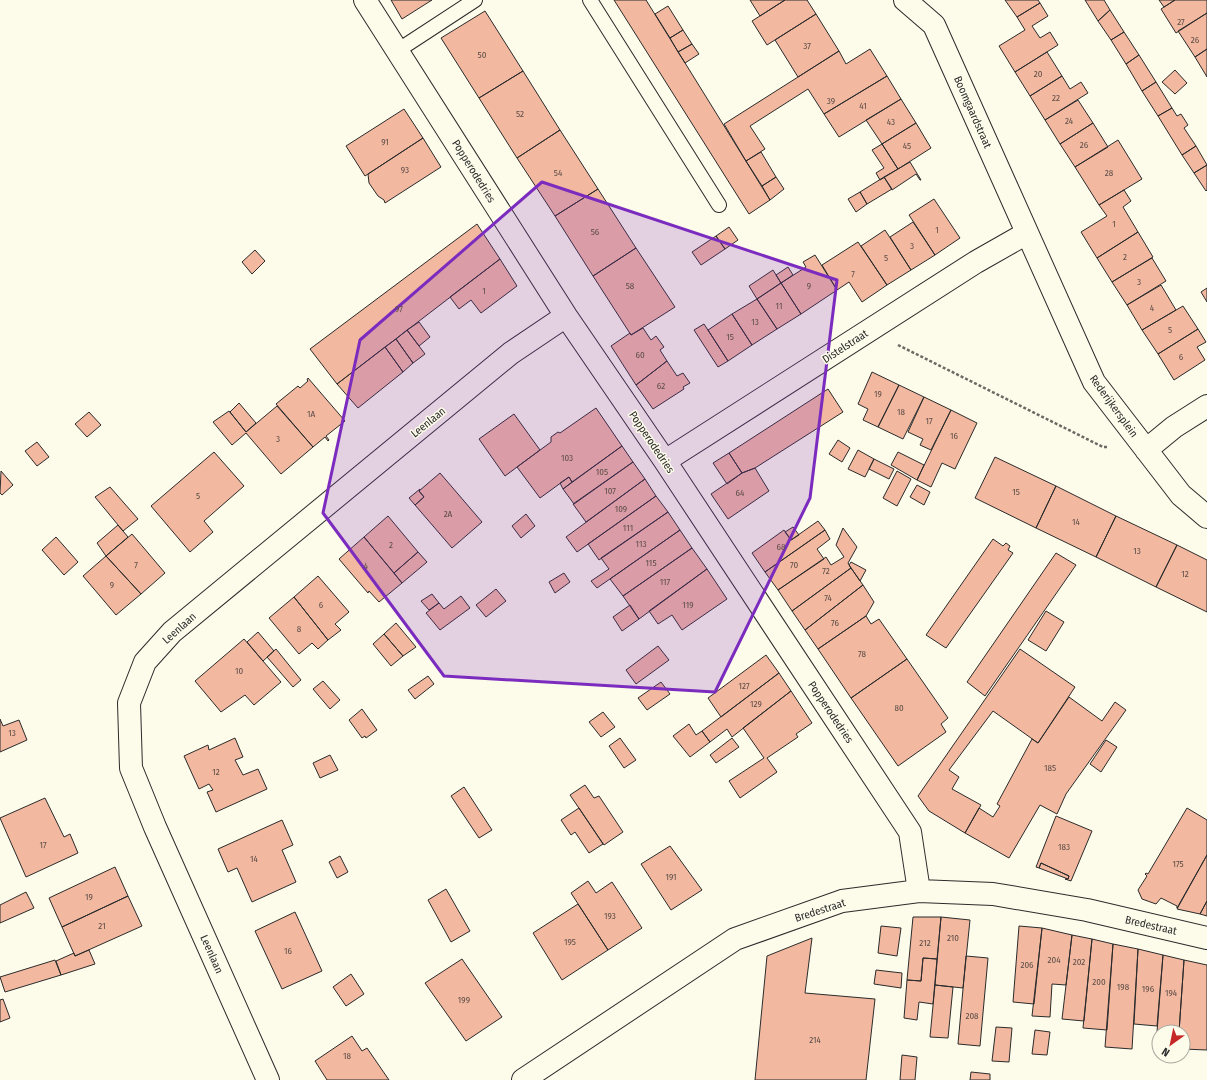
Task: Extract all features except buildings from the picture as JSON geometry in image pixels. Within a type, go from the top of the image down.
[{"type":"street","name":"Popperodedries","points":[[365,0],[566,316],[665,462],[910,832],[919,891]]},
{"type":"street","name":"Boomgaardstraat","points":[[905,0],[934,25],[1027,233]]},
{"type":"street","name":"Distelstraat","points":[[665,462],[976,262],[1027,233]]},
{"type":"street","name":"Rederijkersplein","points":[[1027,233],[1094,382],[1182,495],[1207,517]]},
{"type":"street","name":"Leenlaan","points":[[268,1080],[155,827],[131,768],[129,703],[145,662],[172,632],[511,353],[566,316]]},
{"type":"street","points":[[1146,450],[1174,427],[1207,406]]},
{"type":"street","name":"Bredestraat","points":[[522,1080],[735,939],[842,901],[919,891],[994,894],[1087,910],[1207,938]]},
{"type":"lane","points":[[397,51],[475,0]]},
{"type":"lane","points":[[590,0],[719,205]]},
{"type":"path","points":[[869,331],[1103,447],[1146,450]]},
{"type":"highlighted area","points":[[542,182],[837,280],[810,498],[715,692],[444,676],[323,513],[360,340]]}]
